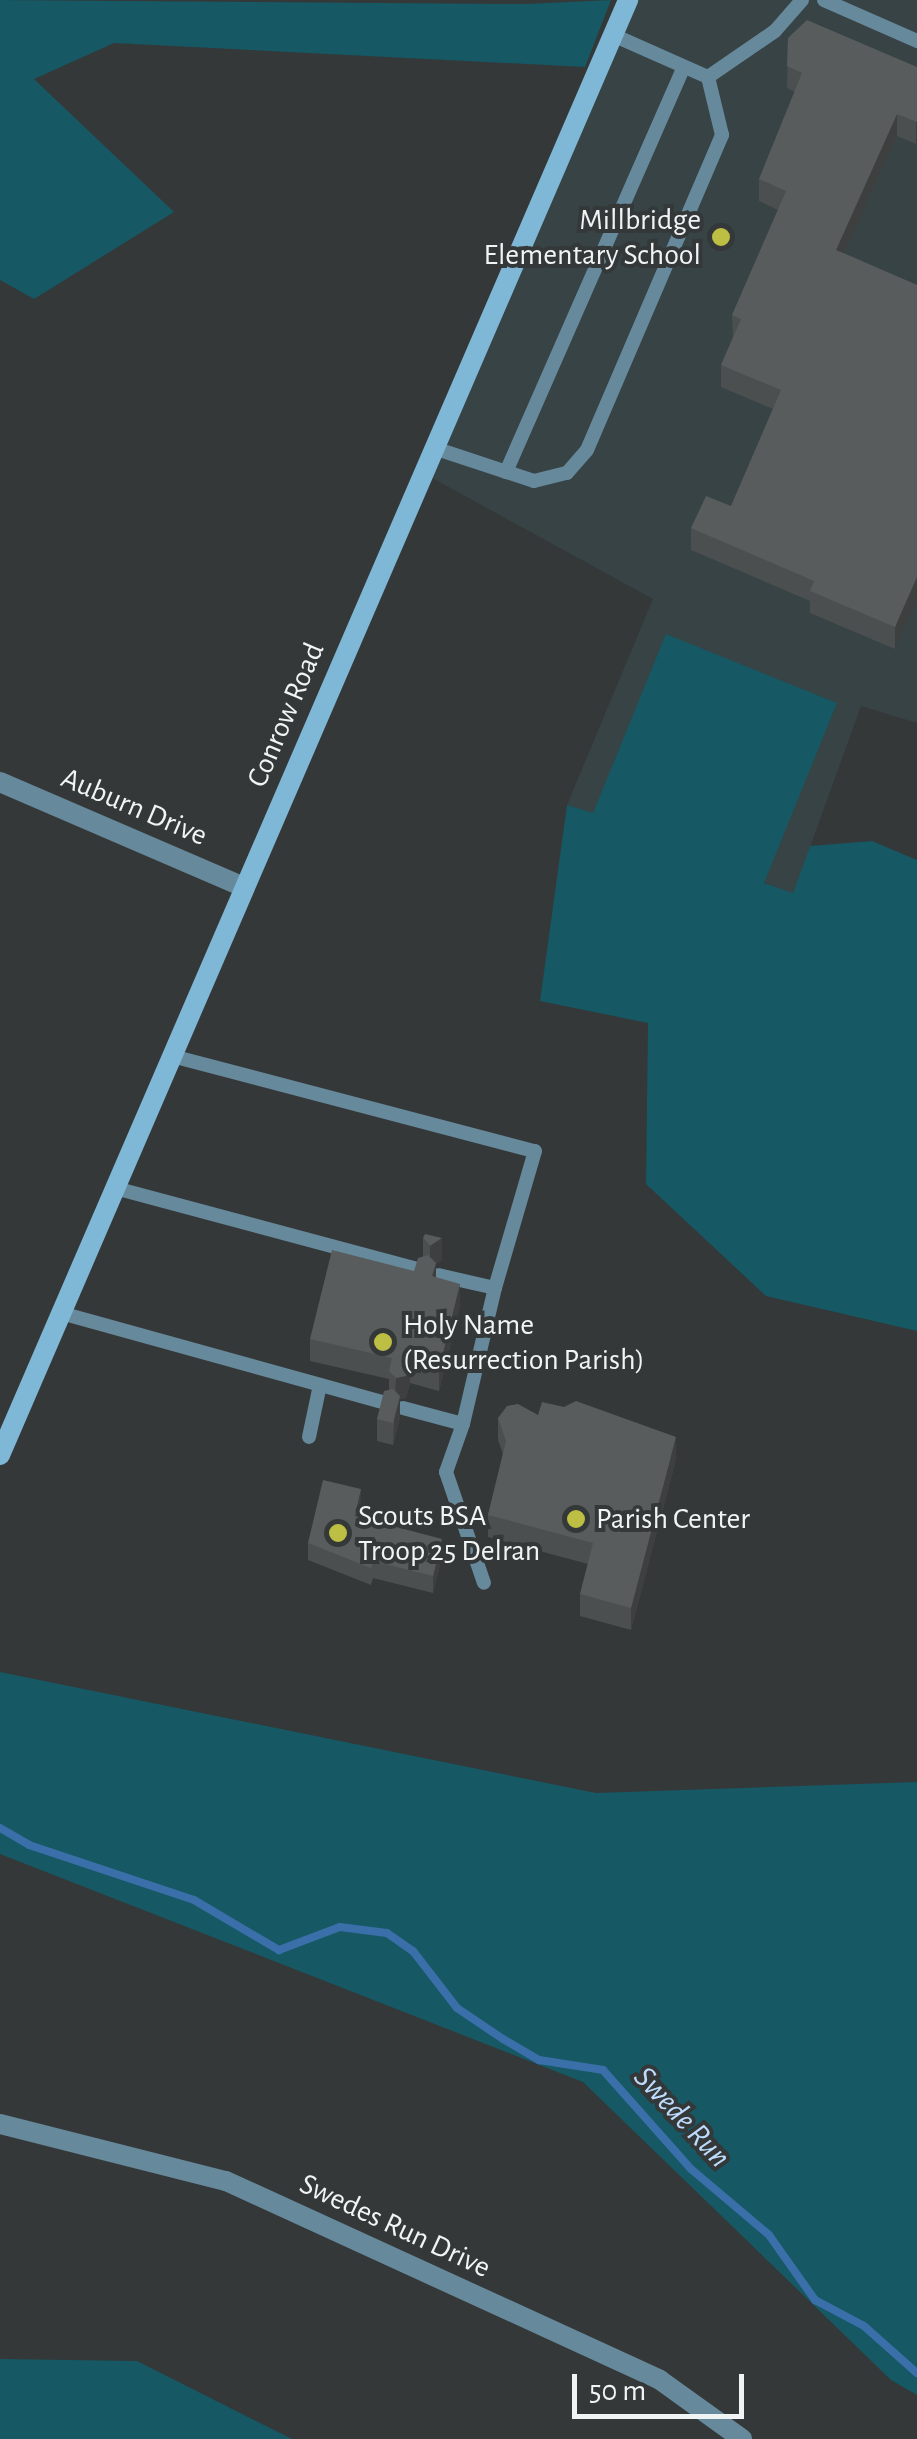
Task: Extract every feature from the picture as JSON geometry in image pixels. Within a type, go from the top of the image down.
[{"type":"street","name":"Conrow Road","points":[[0,1454],[628,0]]},
{"type":"street","name":"Auburn Drive","points":[[0,782],[244,887]]},
{"type":"street","name":"Swedes Run Drive","points":[[0,2124],[226,2181],[660,2380],[742,2439]]},
{"type":"lane","points":[[708,77],[775,31],[802,0]]},
{"type":"lane","points":[[824,0],[917,42]]},
{"type":"lane","points":[[613,35],[708,77]]},
{"type":"lane","points":[[506,472],[684,67]]},
{"type":"lane","points":[[434,448],[534,481],[567,473],[587,450],[722,135],[708,77]]},
{"type":"lane","points":[[172,1056],[535,1151],[446,1472],[484,1583]]},
{"type":"lane","points":[[115,1188],[420,1270]]},
{"type":"lane","points":[[438,1275],[494,1288]]},
{"type":"lane","points":[[61,1313],[386,1403]]},
{"type":"lane","points":[[308,1436],[320,1385]]},
{"type":"lane","points":[[403,1408],[462,1424]]},
{"type":"shaded area","points":[[0,0],[526,4],[611,0],[585,67],[114,43],[34,79],[174,212],[34,299],[0,280]]},
{"type":"shaded area","name":"Millbridge Elementary School","points":[[628,0],[917,0],[917,723],[861,706],[793,894],[567,805],[653,599],[423,473]]},
{"type":"shaded area","points":[[666,634],[837,703],[764,883],[793,893],[810,846],[872,841],[917,860],[917,1331],[766,1296],[646,1184],[648,1023],[540,1001],[567,805],[593,813]]},
{"type":"shaded area","points":[[0,1672],[596,1793],[917,1782],[917,2395],[891,2380],[583,2082],[0,1854]]},
{"type":"shaded area","points":[[0,2359],[137,2361],[292,2439],[0,2439]]},
{"type":"building","points":[[807,20],[917,67],[917,122],[897,114],[836,250],[917,285],[917,577],[895,627],[810,591],[814,581],[691,528],[706,496],[731,506],[781,390],[721,365],[741,319],[732,315],[786,191],[759,179],[802,73],[787,66],[788,38]]},
{"type":"building","points":[[425,1234],[442,1238],[430,1246],[423,1238]]},
{"type":"building","name":"Holy Name (Resurrection Parish)","points":[[332,1250],[414,1271],[418,1258],[428,1255],[436,1263],[432,1276],[460,1284],[439,1369],[410,1361],[406,1376],[396,1378],[389,1371],[392,1358],[310,1339]]},
{"type":"building","points":[[393,1389],[400,1396],[393,1423],[377,1419],[384,1391]]},
{"type":"building","name":"Parish Center","points":[[576,1401],[676,1437],[631,1608],[580,1594],[593,1543],[488,1515],[506,1441],[498,1418],[507,1406],[518,1404],[538,1415],[542,1402],[564,1407]]},
{"type":"building","points":[[323,1480],[361,1489],[355,1516],[442,1539],[433,1576],[373,1561],[371,1568],[308,1543]]},
{"type":"waterway","name":"Swede Run","points":[[0,1828],[29,1845],[194,1900],[279,1950],[340,1927],[387,1933],[413,1951],[457,2008],[503,2039],[539,2060],[603,2070],[691,2169],[769,2235],[815,2300],[864,2326],[917,2373]]},
{"type":"place","name":"Millbridge Elementary School","points":[[721,237]]},
{"type":"place","name":"Holy Name (Resurrection Parish)","points":[[383,1342]]},
{"type":"place","name":"Parish Center","points":[[576,1519]]},
{"type":"place","name":"Scouts BSA Troop 25 Delran","points":[[338,1533]]}]
